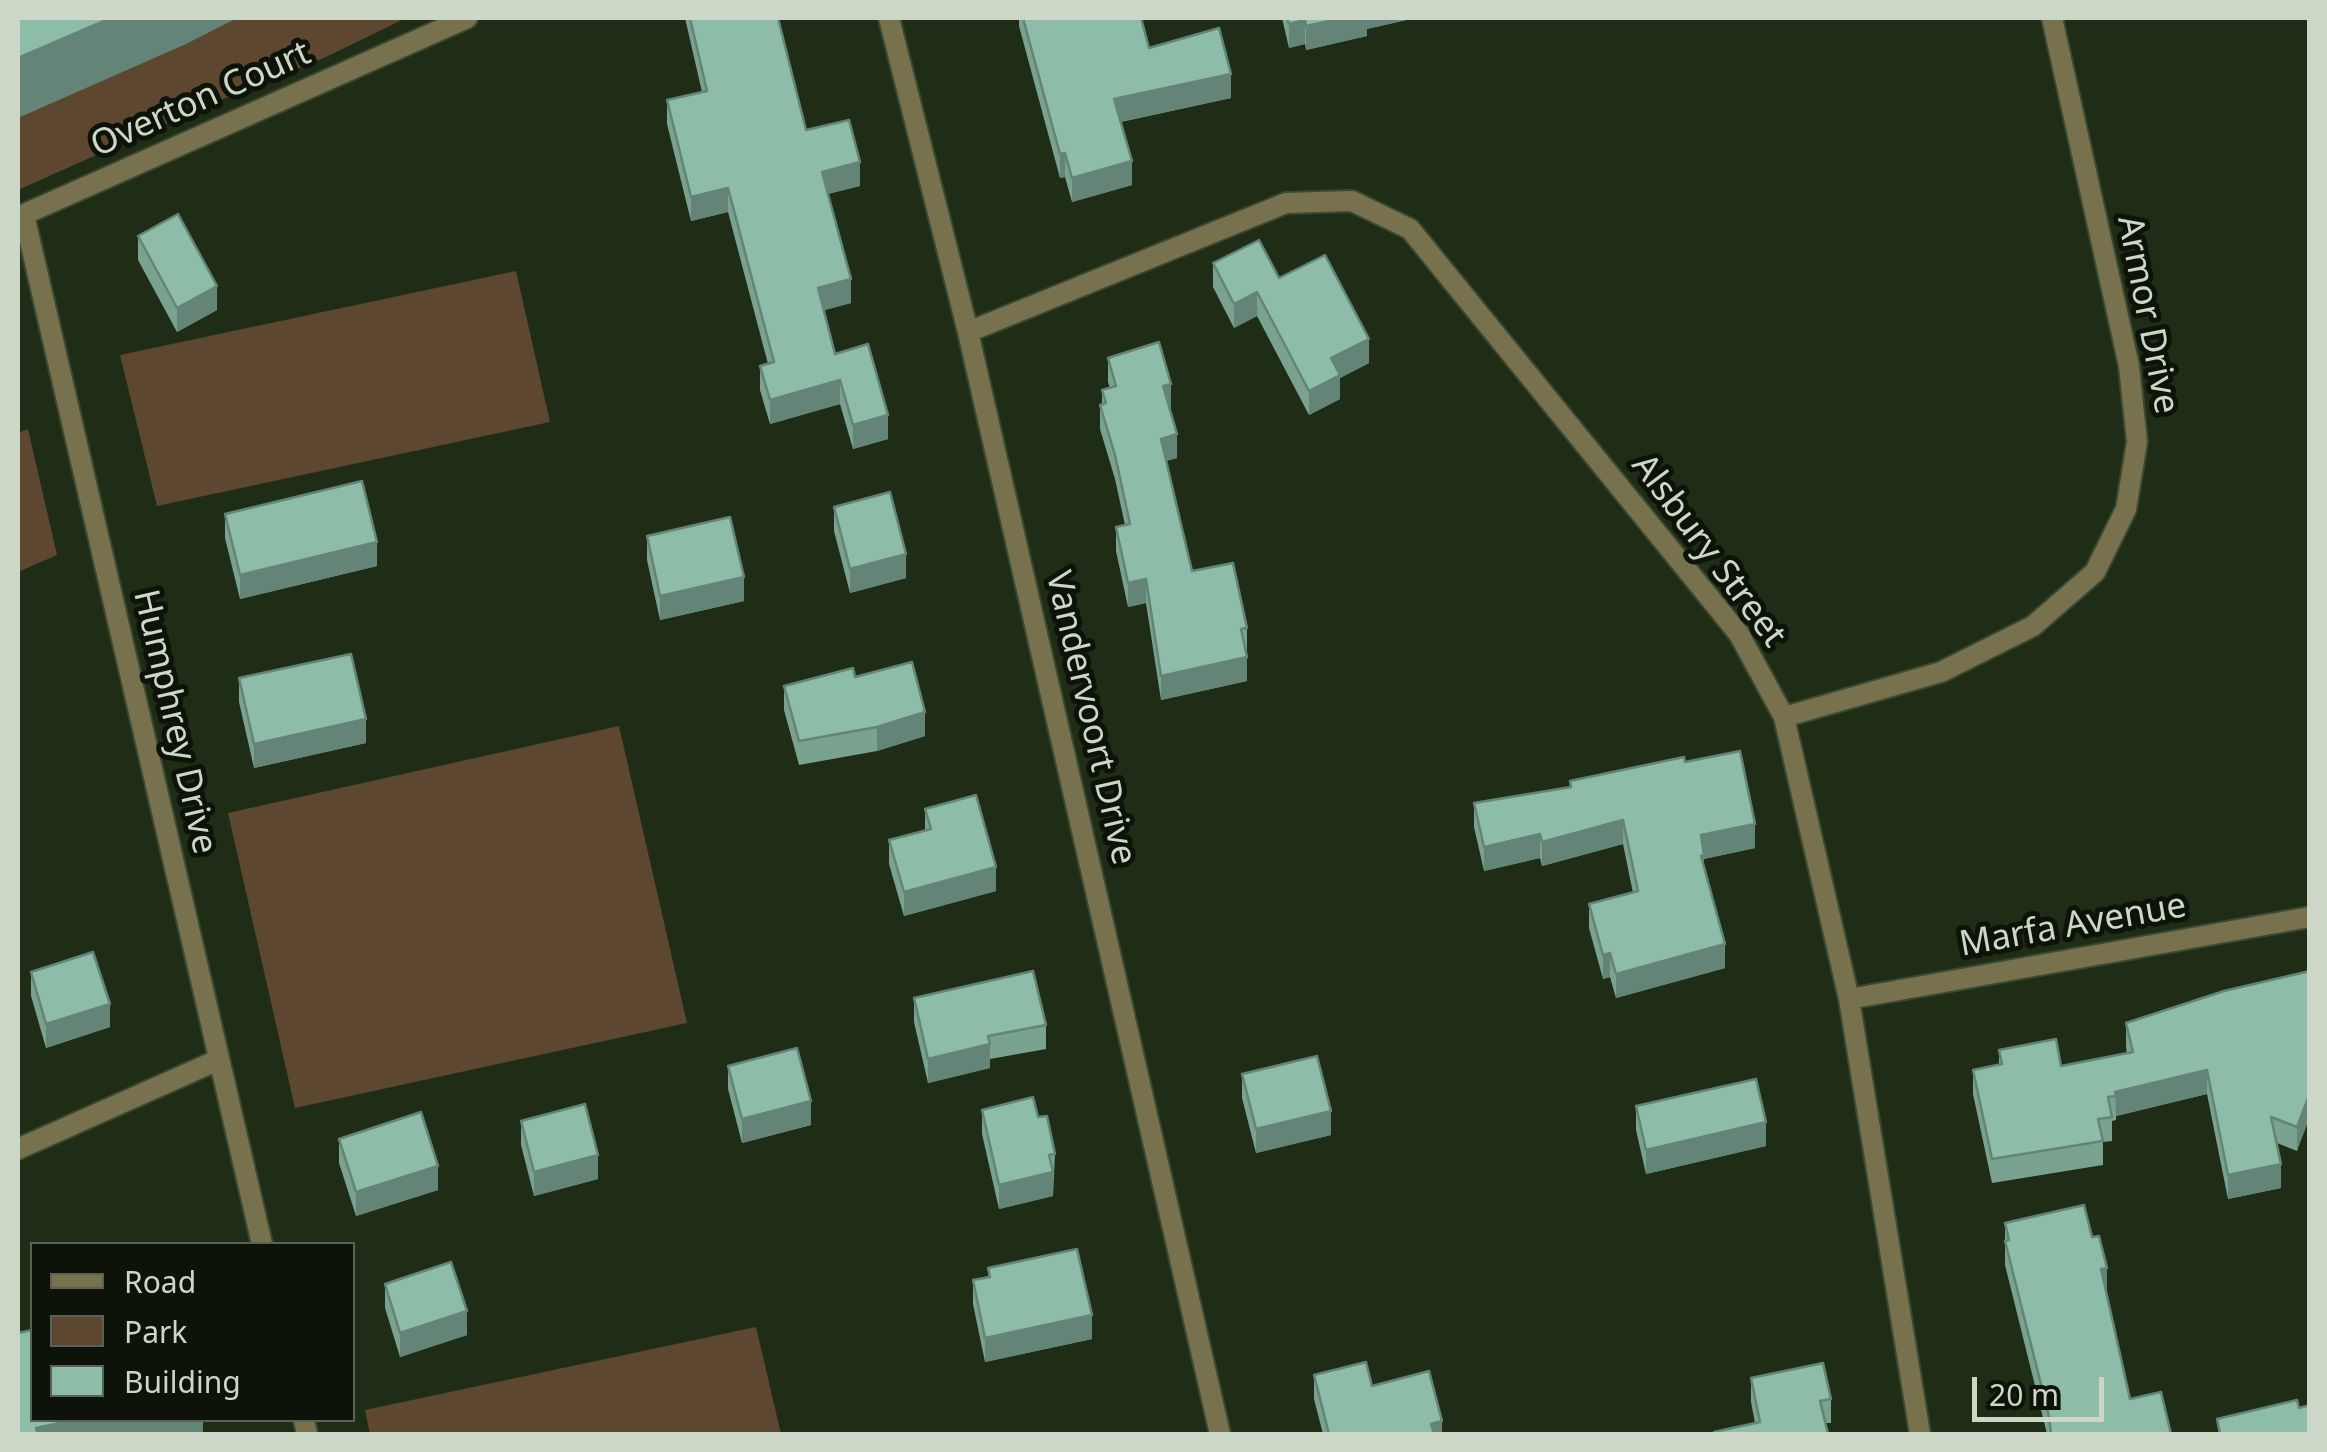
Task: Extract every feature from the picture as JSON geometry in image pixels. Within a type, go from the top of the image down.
[{"type":"street","name":"Overton Court","points":[[21,216],[466,18]]},
{"type":"street","name":"Vandervoort Drive","points":[[890,18],[968,332],[1220,1434]]},
{"type":"street","name":"Armor Drive","points":[[1784,717],[1942,672],[2033,626],[2095,572],[2126,510],[2137,442],[2129,366],[2052,18]]},
{"type":"street","name":"Alsbury Street","points":[[968,332],[1286,203],[1352,201],[1410,229],[1739,634],[1784,717],[1849,999],[1920,1434]]},
{"type":"street","name":"Humphrey Drive","points":[[21,216],[262,1242]]},
{"type":"street","name":"Marfa Avenue","points":[[1849,999],[2310,916]]},
{"type":"street","points":[[18,1149],[218,1060]]},
{"type":"green space","points":[[18,18],[406,18],[326,57],[18,190]]},
{"type":"green space","points":[[516,271],[550,422],[157,506],[120,355]]},
{"type":"green space","points":[[28,429],[57,555],[18,572],[18,433]]},
{"type":"green space","points":[[619,726],[687,1023],[295,1108],[228,813]]},
{"type":"green space","points":[[756,1327],[781,1434],[370,1434],[365,1410]]},
{"type":"building","points":[[18,18],[111,18],[18,58]]},
{"type":"building","points":[[690,18],[778,18],[806,130],[849,120],[860,162],[822,172],[851,279],[818,288],[835,354],[868,344],[888,415],[853,425],[840,380],[770,400],[760,366],[774,362],[728,188],[691,197],[667,100],[707,91]]},
{"type":"building","points":[[1023,18],[1141,18],[1149,48],[1219,28],[1231,74],[1114,99],[1132,161],[1072,178],[1065,153],[1060,154]]},
{"type":"building","points":[[1287,18],[1343,18],[1306,26],[1305,20],[1289,24]]},
{"type":"building","points":[[178,214],[217,286],[177,308],[138,236]]},
{"type":"building","points":[[1259,240],[1279,278],[1325,255],[1369,339],[1331,358],[1340,375],[1309,391],[1257,292],[1234,304],[1213,263]]},
{"type":"building","points":[[1159,342],[1171,384],[1163,386],[1177,434],[1161,439],[1192,571],[1233,563],[1247,628],[1241,629],[1247,657],[1161,676],[1146,579],[1128,583],[1116,527],[1130,524],[1100,405],[1106,403],[1102,390],[1116,386],[1108,358]]},
{"type":"building","points":[[362,481],[377,542],[240,575],[225,514]]},
{"type":"building","points":[[890,492],[906,554],[850,569],[834,507]]},
{"type":"building","points":[[730,517],[744,577],[660,596],[647,536]]},
{"type":"building","points":[[351,654],[366,719],[254,744],[239,678]]},
{"type":"building","points":[[912,662],[925,712],[877,727],[799,741],[784,686],[853,668],[855,677]]},
{"type":"building","points":[[1740,751],[1755,824],[1701,835],[1701,856],[1725,944],[1616,974],[1610,953],[1603,955],[1589,904],[1638,891],[1623,820],[1542,842],[1540,834],[1484,847],[1474,803],[1571,787],[1570,781],[1684,757],[1685,762]]},
{"type":"building","points":[[976,795],[996,867],[904,892],[889,840],[931,829],[925,809]]},
{"type":"building","points":[[93,952],[110,1004],[46,1024],[31,972]]},
{"type":"building","points":[[1033,971],[1046,1025],[988,1036],[990,1044],[928,1059],[914,998]]},
{"type":"building","points":[[2310,971],[2310,1093],[2297,1127],[2271,1117],[2281,1164],[2228,1175],[2207,1070],[2115,1092],[2116,1096],[2108,1097],[2112,1117],[2098,1119],[2103,1141],[1992,1159],[1973,1070],[2002,1064],[1999,1050],[2056,1039],[2061,1066],[2133,1052],[2126,1023],[2224,991]]},
{"type":"building","points":[[797,1048],[811,1101],[742,1119],[728,1066]]},
{"type":"building","points":[[1317,1056],[1331,1111],[1256,1129],[1242,1074]]},
{"type":"building","points":[[1756,1079],[1766,1122],[1646,1150],[1636,1106]]},
{"type":"building","points":[[1033,1097],[1038,1117],[1047,1116],[1055,1154],[1049,1155],[1053,1172],[999,1185],[982,1110]]},
{"type":"building","points":[[585,1104],[598,1155],[534,1172],[521,1121]]},
{"type":"building","points":[[421,1112],[438,1166],[356,1192],[339,1139]]},
{"type":"building","points":[[2084,1205],[2092,1237],[2099,1236],[2107,1268],[2101,1269],[2130,1399],[2161,1392],[2171,1434],[2051,1434],[2005,1241],[2009,1240],[2005,1223]]},
{"type":"building","points":[[1077,1249],[1092,1315],[985,1338],[973,1280],[990,1277],[988,1268]]},
{"type":"building","points":[[451,1262],[467,1311],[400,1333],[385,1284]]},
{"type":"building","points":[[30,1330],[30,1422],[64,1422],[36,1428],[38,1434],[18,1434],[18,1333]]},
{"type":"building","points":[[1366,1362],[1372,1386],[1429,1371],[1442,1421],[1431,1424],[1434,1434],[1329,1434],[1314,1375]]},
{"type":"building","points":[[1823,1363],[1831,1399],[1820,1401],[1828,1434],[1715,1434],[1760,1422],[1751,1378]]},
{"type":"building","points":[[2297,1400],[2299,1408],[2310,1405],[2310,1434],[2220,1434],[2217,1419]]}]
